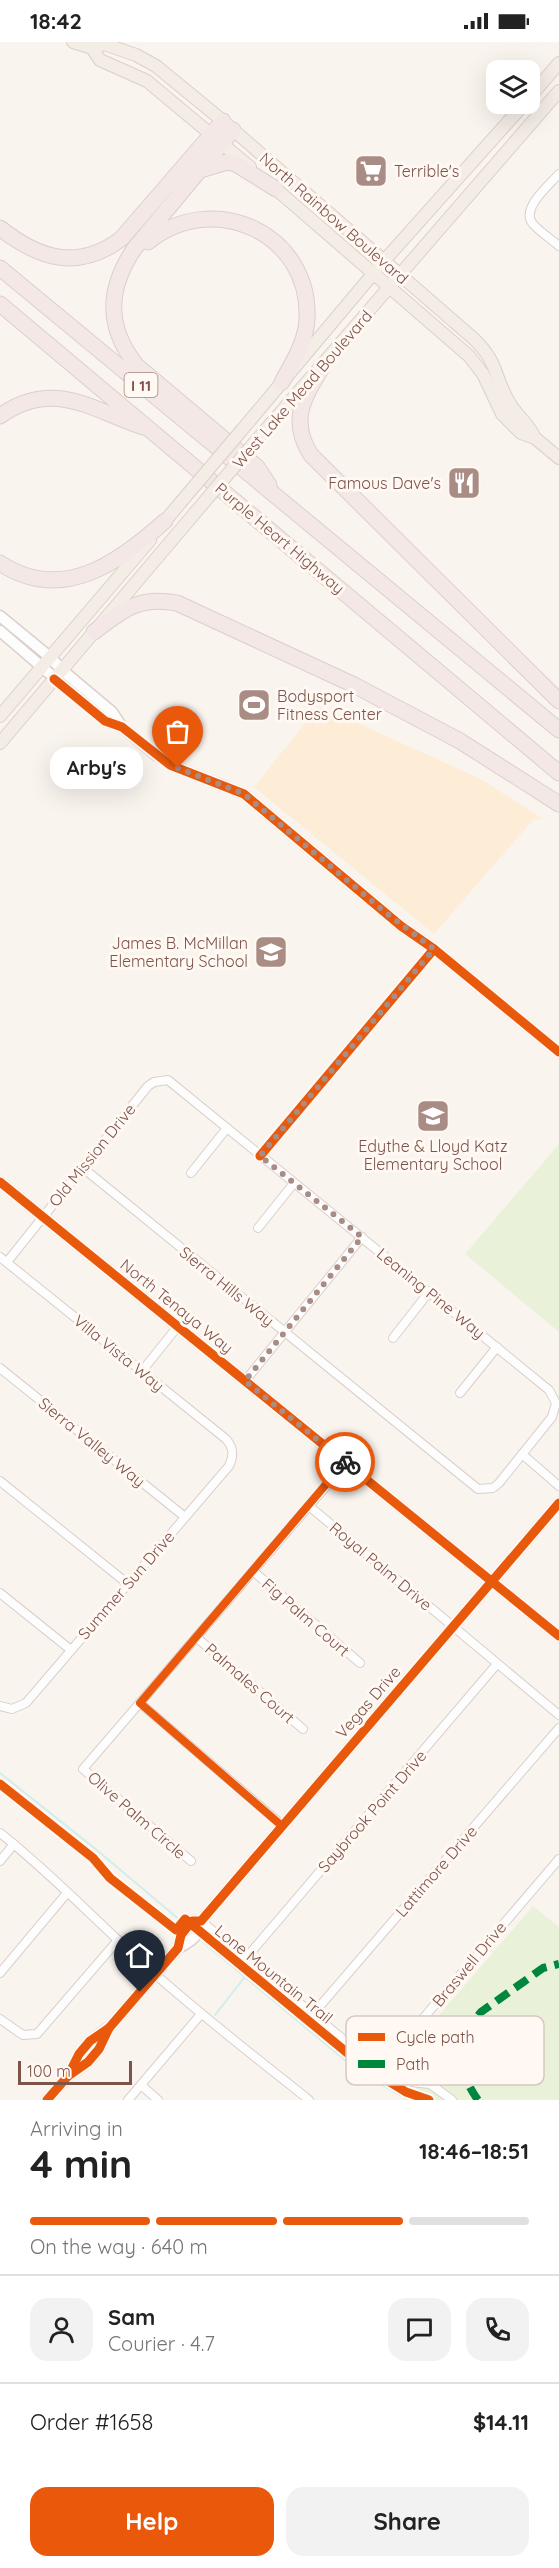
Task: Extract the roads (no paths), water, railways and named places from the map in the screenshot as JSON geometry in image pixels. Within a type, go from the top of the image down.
[{"type":"highway","points":[[0,228],[26,247],[43,254],[70,258],[96,254],[122,239],[228,125]]},
{"type":"highway","points":[[216,139],[200,170],[134,249],[117,281],[114,300],[116,322],[123,346],[144,373],[257,467],[281,502]]},
{"type":"highway","points":[[200,170],[228,162],[236,164],[276,189]]},
{"type":"highway","points":[[132,358],[122,330],[119,305],[127,273],[138,254],[149,242],[172,227],[198,220],[227,220],[254,228],[275,243],[293,264],[304,290],[307,317],[305,335],[282,382]]},
{"type":"highway","name":"Purple Heart Highway","points":[[0,268],[559,730]]},
{"type":"highway","name":"Purple Heart Highway","points":[[0,304],[559,773]]},
{"type":"highway","points":[[324,364],[303,399],[299,419],[302,437],[311,455],[559,701]]},
{"type":"highway","points":[[0,416],[15,406],[32,400],[68,398],[92,405],[111,416],[152,430]]},
{"type":"highway","points":[[0,563],[15,572],[33,578],[59,580],[77,578],[94,572],[140,544],[165,521]]},
{"type":"highway","points":[[94,632],[124,609],[145,601],[177,603],[354,686],[450,735],[559,804]]},
{"type":"main road","name":"North Rainbow Boulevard","points":[[73,42],[92,48],[104,44],[146,60],[228,125],[486,351],[510,404],[529,424],[535,438]]},
{"type":"main road","name":"North Rainbow Boulevard","points":[[92,48],[100,60],[147,81],[276,189],[475,362],[502,414],[521,433],[535,438],[559,458]]},
{"type":"main road","points":[[540,85],[559,63]]},
{"type":"main road","points":[[466,199],[519,118],[559,81]]},
{"type":"main road","name":"West Lake Mead Boulevard","points":[[0,743],[194,513],[559,91]]},
{"type":"main road","name":"West Lake Mead Boulevard","points":[[0,716],[383,262],[520,114]]},
{"type":"main road","points":[[0,616],[58,675],[112,712],[122,727],[170,765],[244,794],[401,926],[434,949],[559,1052]]},
{"type":"main road","points":[[0,631],[47,662]]},
{"type":"main road","name":"North Tenaya Way","points":[[0,1182],[559,1636]]},
{"type":"main road","name":"Vegas Drive","points":[[47,2100],[68,2076],[79,2054],[90,2041],[109,2028],[178,1948],[181,1935],[192,1921],[201,1921],[559,1503]]},
{"type":"street","points":[[559,174],[532,205],[529,216],[532,224],[559,246]]},
{"type":"street","points":[[260,1156],[434,949]]},
{"type":"street","name":"Leaning Pine Way","points":[[159,1080],[168,1080],[175,1084],[260,1156],[549,1390],[556,1403],[552,1417],[522,1454]]},
{"type":"street","name":"Old Mission Drive","points":[[3,1259],[42,1217],[148,1086],[159,1080]]},
{"type":"street","points":[[191,1173],[226,1128]]},
{"type":"street","name":"Sierra Hills Way","points":[[83,1168],[471,1486],[486,1490],[499,1483],[522,1454]]},
{"type":"street","points":[[258,1228],[294,1183]]},
{"type":"street","points":[[245,1381],[362,1237]]},
{"type":"street","name":"Villa Vista Way","points":[[3,1259],[226,1439],[233,1453]]},
{"type":"street","points":[[393,1338],[429,1292]]},
{"type":"street","points":[[142,1371],[178,1326]]},
{"type":"street","points":[[460,1393],[497,1347]]},
{"type":"street","name":"Sierra Valley Way","points":[[0,1368],[185,1517]]},
{"type":"street","name":"Summer Sun Drive","points":[[0,1706],[12,1709],[26,1703],[229,1466],[233,1453]]},
{"type":"street","points":[[522,1454],[559,1486]]},
{"type":"street","points":[[282,1826],[140,1703],[346,1462]]},
{"type":"street","points":[[0,1480],[128,1584]]},
{"type":"street","name":"Royal Palm Drive","points":[[309,1506],[559,1715]]},
{"type":"street","name":"Fig Palm Court","points":[[253,1571],[360,1663]]},
{"type":"street","points":[[0,1593],[71,1650]]},
{"type":"street","name":"Palmales Court","points":[[196,1637],[303,1729]]},
{"type":"street","name":"Saybrook Point Drive","points":[[246,1958],[497,1664]]},
{"type":"street","name":"Olive Palm Circle","points":[[140,1703],[83,1769],[191,1861]]},
{"type":"street","name":"Lattimore Drive","points":[[313,2014],[559,1728]]},
{"type":"street","points":[[0,1833],[201,2014],[309,2100]]},
{"type":"street","points":[[0,1861],[14,1844]]},
{"type":"street","name":"Braswell Drive","points":[[425,2016],[559,1858]]},
{"type":"street","points":[[0,1973],[67,1893]]},
{"type":"street","points":[[201,1921],[346,2041]]},
{"type":"street","points":[[0,2019],[17,2032],[30,2036],[43,2030],[118,1941]]},
{"type":"street","points":[[128,2100],[201,2014]]},
{"type":"street","points":[[141,2085],[158,2100]]},
{"type":"street","points":[[431,2085],[452,2100]]},
{"type":"waterway","points":[[0,1773],[181,1921]]},
{"type":"waterway","points":[[203,1942],[346,2061]]},
{"type":"waterway","points":[[215,2015],[244,1978]]},
{"type":"waterway","points":[[382,2085],[408,2100]]},
{"type":"place","name":"Terrible's","points":[[371,171]]},
{"type":"place","name":"Famous Dave's","points":[[464,483]]},
{"type":"place","name":"Bodysport Fitness Center","points":[[254,705]]},
{"type":"place","name":"Arby's","points":[[178,768]]},
{"type":"place","name":"James B. McMillan Elementary School","points":[[271,952]]},
{"type":"place","name":"Edythe & Lloyd Katz Elementary School","points":[[433,1116]]}]
